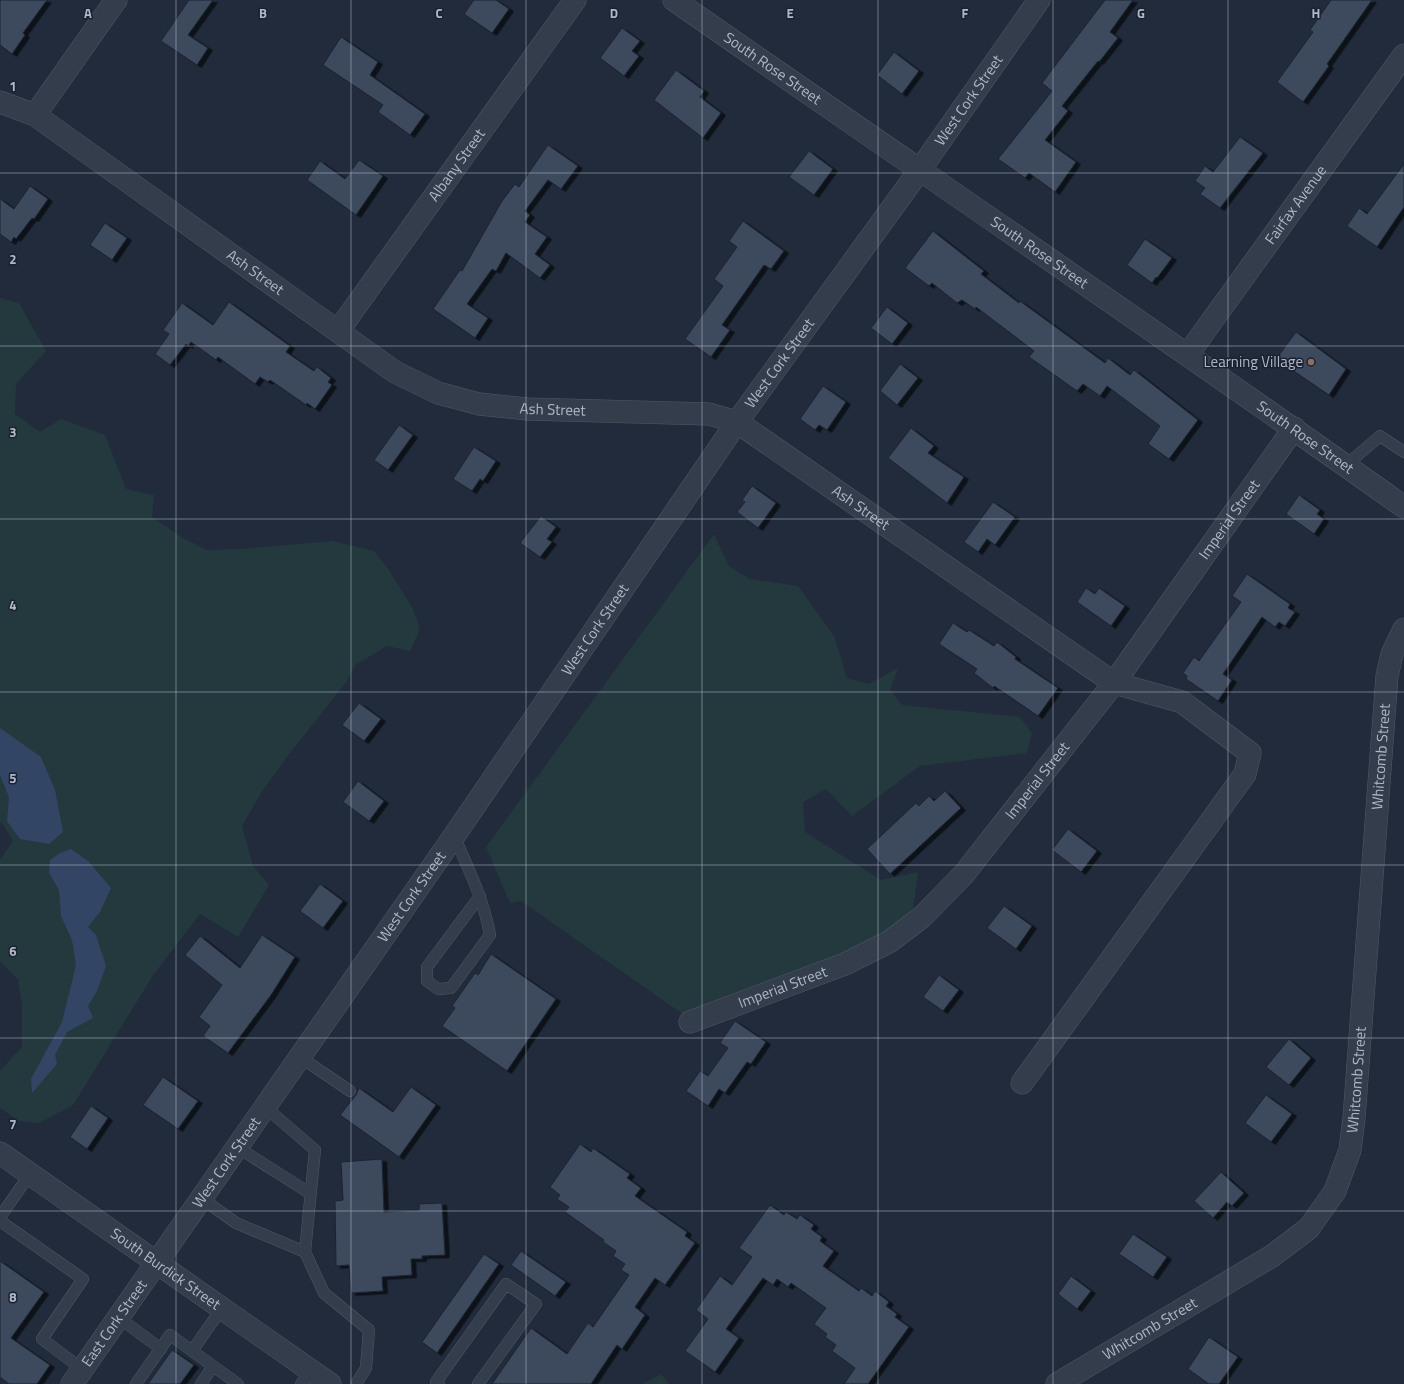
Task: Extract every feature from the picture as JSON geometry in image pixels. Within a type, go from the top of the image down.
[{"type":"street","points":[[35,115],[116,0]]},
{"type":"street","name":"Albany Street","points":[[338,331],[575,0]]},
{"type":"street","name":"South Rose Street","points":[[674,0],[919,171],[1188,354],[1404,505]]},
{"type":"street","name":"West Cork Street","points":[[156,1262],[454,836],[737,422],[919,171],[1039,0]]},
{"type":"street","name":"Fairfax Avenue","points":[[1188,354],[1404,55]]},
{"type":"street","name":"Ash Street","points":[[0,102],[35,115],[395,372],[417,384],[438,393],[479,404],[527,409],[709,414],[737,422],[1114,683],[1182,702],[1250,753],[1245,774],[1022,1083]]},
{"type":"street","name":"Imperial Street","points":[[690,1022],[845,964],[889,942],[922,917],[964,874],[1114,683],[1294,428]]},
{"type":"street","name":"Whitcomb Street","points":[[1058,1384],[1272,1256],[1314,1223],[1335,1191],[1350,1150],[1354,1118],[1387,676],[1392,654],[1404,629]]},
{"type":"street","name":"South Burdick Street","points":[[0,1153],[222,1308],[306,1377],[330,1384]]},
{"type":"street","name":"East Cork Street","points":[[77,1377],[156,1262]]},
{"type":"lane","points":[[1346,465],[1380,436],[1404,452]]},
{"type":"lane","points":[[454,836],[480,896],[486,911],[490,935],[451,988],[438,989],[427,981],[427,967],[480,896]]},
{"type":"lane","points":[[300,1057],[350,1091]]},
{"type":"lane","points":[[265,1107],[315,1150],[305,1252],[324,1293],[369,1330],[366,1368],[356,1384]]},
{"type":"lane","points":[[237,1147],[311,1194]]},
{"type":"lane","points":[[0,1217],[30,1174]]},
{"type":"lane","points":[[201,1198],[236,1223],[305,1252]]},
{"type":"lane","points":[[0,1221],[83,1279],[42,1339],[77,1377]]},
{"type":"lane","points":[[439,1384],[436,1382],[506,1284],[536,1304],[478,1384]]},
{"type":"lane","points":[[192,1351],[222,1308]]},
{"type":"lane","points":[[118,1317],[161,1349]]},
{"type":"lane","points":[[136,1384],[170,1335],[238,1384]]},
{"type":"lane","points":[[201,1384],[214,1366]]},
{"type":"green space","points":[[0,298],[19,303],[46,351],[16,384],[15,414],[40,432],[61,419],[105,435],[126,489],[154,495],[152,517],[183,538],[207,550],[241,549],[333,541],[374,551],[389,570],[413,609],[420,629],[410,651],[387,646],[355,665],[347,681],[263,790],[242,826],[253,866],[269,885],[238,937],[200,914],[154,974],[73,1105],[39,1123],[19,1121],[0,1108],[0,1071],[22,1047],[22,1005],[18,980],[0,961],[0,860],[13,841],[3,824],[0,822]]},
{"type":"green space","points":[[714,534],[729,566],[750,579],[798,586],[834,636],[847,678],[869,684],[898,668],[890,690],[902,705],[1020,717],[1032,733],[1027,753],[920,766],[852,816],[826,789],[803,802],[805,832],[881,880],[918,872],[913,909],[882,937],[839,958],[684,1015],[521,901],[510,903],[486,847]]},
{"type":"green space","points":[[661,1374],[669,1384],[643,1384]]},
{"type":"water","points":[[0,728],[41,757],[55,790],[63,832],[49,844],[20,839],[7,821],[9,797],[0,775]]},
{"type":"water","points":[[71,849],[88,861],[111,888],[100,912],[88,927],[96,935],[106,966],[97,991],[88,1006],[93,1018],[67,1032],[55,1055],[57,1064],[32,1093],[31,1079],[62,1022],[76,965],[72,940],[61,916],[59,890],[49,873],[50,860],[60,853]]},
{"type":"building","points":[[0,0],[47,0],[23,33],[25,35],[12,54],[0,45]]},
{"type":"building","points":[[189,0],[213,0],[188,35],[208,48],[197,65],[161,41]]},
{"type":"building","points":[[474,0],[496,0],[509,9],[492,33],[464,14]]},
{"type":"building","points":[[1105,0],[1133,0],[1110,32],[1118,38],[1062,106],[1068,111],[1045,140],[1076,162],[1055,192],[1029,173],[1025,178],[998,159],[1052,91],[1042,83]]},
{"type":"building","points":[[1331,0],[1372,0],[1327,64],[1329,66],[1303,102],[1277,82],[1313,32],[1310,30]]},
{"type":"building","points":[[622,28],[640,41],[632,51],[639,56],[624,76],[600,58]]},
{"type":"building","points":[[341,37],[378,62],[370,75],[425,114],[410,135],[378,112],[383,105],[323,65]]},
{"type":"building","points":[[894,52],[919,71],[902,94],[877,75]]},
{"type":"building","points":[[676,70],[704,91],[700,97],[721,113],[703,138],[654,100]]},
{"type":"building","points":[[1240,137],[1263,153],[1220,208],[1200,194],[1205,188],[1195,181],[1205,166],[1213,172]]},
{"type":"building","points":[[548,145],[578,166],[561,189],[548,180],[525,211],[530,215],[525,222],[547,237],[535,254],[550,265],[540,278],[506,253],[496,271],[492,269],[467,304],[488,318],[475,338],[433,309],[460,270],[462,271],[502,201],[515,184],[519,187]]},
{"type":"building","points":[[809,151],[833,169],[814,195],[789,177]]},
{"type":"building","points":[[359,160],[383,176],[356,215],[307,180],[320,161],[345,179]]},
{"type":"building","points":[[1404,164],[1404,207],[1377,247],[1347,226],[1359,208],[1367,214]]},
{"type":"building","points":[[30,186],[48,199],[34,219],[32,218],[16,239],[14,237],[11,242],[0,234],[0,199],[14,209]]},
{"type":"building","points":[[743,221],[784,251],[771,269],[764,265],[722,325],[730,330],[711,357],[685,339],[723,286],[714,279],[737,247],[729,241]]},
{"type":"building","points":[[105,223],[127,238],[112,260],[90,245]]},
{"type":"building","points":[[933,231],[984,271],[981,274],[1019,303],[1020,301],[1105,363],[1108,358],[1130,375],[1134,370],[1198,420],[1169,459],[1148,444],[1160,426],[1107,386],[1100,396],[1083,384],[1077,391],[1029,357],[1034,351],[976,307],[975,309],[962,300],[957,303],[932,283],[929,286],[905,268]]},
{"type":"building","points":[[1145,239],[1172,258],[1152,283],[1127,265]]},
{"type":"building","points":[[229,302],[290,346],[286,352],[314,371],[317,367],[331,378],[328,382],[332,385],[315,409],[307,403],[306,405],[270,380],[268,382],[260,377],[255,384],[218,357],[216,360],[191,342],[188,346],[186,344],[170,365],[155,354],[169,334],[163,330],[182,303],[213,325]]},
{"type":"building","points":[[887,307],[908,323],[892,344],[871,328]]},
{"type":"building","points":[[1296,332],[1346,369],[1329,395],[1276,359]]},
{"type":"building","points":[[900,364],[918,378],[897,405],[880,391]]},
{"type":"building","points":[[823,386],[846,402],[827,430],[819,425],[815,430],[800,419]]},
{"type":"building","points":[[399,425],[413,435],[388,470],[374,460]]},
{"type":"building","points":[[911,428],[934,446],[928,453],[964,477],[947,503],[888,458]]},
{"type":"building","points":[[474,447],[496,461],[483,481],[480,479],[472,491],[453,479]]},
{"type":"building","points":[[752,486],[776,503],[758,528],[737,512],[745,502],[742,500]]},
{"type":"building","points":[[1299,495],[1320,510],[1317,514],[1324,519],[1314,534],[1286,514]]},
{"type":"building","points":[[993,502],[1015,517],[995,545],[987,539],[978,552],[964,542]]},
{"type":"building","points":[[541,516],[556,527],[547,539],[552,542],[540,557],[520,543]]},
{"type":"building","points":[[1247,574],[1290,604],[1288,608],[1295,612],[1285,626],[1279,622],[1275,627],[1262,617],[1223,674],[1232,680],[1218,701],[1186,679],[1187,676],[1183,673],[1194,657],[1199,661],[1241,602],[1232,596]]},
{"type":"building","points":[[1086,588],[1095,594],[1099,588],[1125,606],[1111,626],[1077,602]]},
{"type":"building","points":[[953,623],[967,632],[969,630],[994,646],[997,642],[1016,657],[1015,659],[1058,688],[1038,716],[994,686],[993,688],[974,673],[977,669],[939,644]]},
{"type":"building","points":[[359,703],[381,719],[364,741],[342,725]]},
{"type":"building","points":[[358,781],[384,801],[369,821],[343,802]]},
{"type":"building","points":[[945,791],[961,808],[890,874],[867,849],[916,803],[919,806],[929,796],[934,801]]},
{"type":"building","points":[[1068,829],[1097,851],[1081,872],[1052,850]]},
{"type":"building","points":[[320,884],[343,901],[323,928],[300,911]]},
{"type":"building","points":[[1004,906],[1032,926],[1016,949],[987,928]]},
{"type":"building","points":[[262,935],[295,957],[271,995],[228,1053],[203,1036],[210,1026],[199,1017],[222,985],[185,955],[200,936],[240,968]]},
{"type":"building","points":[[491,954],[556,999],[507,1071],[442,1026],[455,1008],[452,1006],[475,973],[478,975]]},
{"type":"building","points":[[939,975],[959,990],[943,1011],[923,997]]},
{"type":"building","points":[[735,1021],[766,1042],[751,1064],[747,1062],[725,1093],[719,1089],[708,1106],[686,1091],[700,1071],[708,1076],[728,1048],[720,1043]]},
{"type":"building","points":[[1289,1039],[1311,1058],[1289,1085],[1266,1067]]},
{"type":"building","points":[[163,1077],[198,1101],[178,1129],[143,1105]]},
{"type":"building","points":[[411,1087],[436,1105],[399,1157],[340,1115],[356,1095],[359,1088],[393,1112]]},
{"type":"building","points":[[1266,1095],[1292,1114],[1271,1142],[1245,1123]]},
{"type":"building","points":[[91,1106],[108,1118],[87,1149],[70,1137]]},
{"type":"building","points":[[580,1144],[591,1152],[593,1148],[630,1174],[627,1178],[641,1188],[635,1196],[687,1232],[685,1236],[695,1243],[665,1285],[655,1278],[635,1307],[645,1315],[622,1349],[617,1345],[591,1384],[492,1384],[531,1328],[567,1354],[588,1323],[593,1327],[629,1275],[621,1270],[625,1264],[613,1256],[616,1251],[603,1242],[604,1240],[565,1212],[569,1207],[557,1199],[560,1195],[550,1187]]},
{"type":"building","points":[[382,1159],[384,1212],[419,1210],[419,1204],[442,1203],[445,1255],[422,1256],[422,1259],[411,1259],[412,1275],[382,1277],[383,1291],[351,1293],[349,1265],[336,1266],[335,1201],[343,1200],[341,1162]]},
{"type":"building","points":[[1221,1172],[1244,1193],[1232,1206],[1227,1202],[1213,1218],[1194,1201]]},
{"type":"building","points":[[770,1205],[784,1215],[786,1212],[797,1219],[800,1215],[814,1225],[811,1229],[822,1237],[820,1241],[834,1251],[823,1266],[859,1291],[861,1288],[872,1296],[875,1291],[889,1302],[886,1306],[897,1314],[895,1317],[909,1327],[868,1384],[844,1384],[855,1368],[832,1351],[836,1345],[825,1337],[827,1334],[814,1324],[826,1308],[791,1283],[788,1287],[777,1279],[773,1285],[763,1278],[726,1329],[739,1338],[715,1372],[685,1351],[708,1319],[696,1310],[720,1276],[732,1285],[752,1257],[739,1248]]},
{"type":"building","points":[[1133,1234],[1167,1257],[1153,1277],[1119,1254]]},
{"type":"building","points":[[521,1251],[566,1282],[555,1296],[511,1265]]},
{"type":"building","points":[[484,1254],[499,1264],[437,1353],[422,1342]]},
{"type":"building","points":[[0,1261],[44,1292],[11,1338],[50,1365],[37,1384],[9,1384],[0,1377]]},
{"type":"building","points":[[1071,1276],[1091,1291],[1077,1309],[1058,1294]]},
{"type":"building","points":[[1209,1337],[1238,1357],[1219,1384],[1209,1384],[1188,1369]]},
{"type":"building","points":[[172,1350],[194,1365],[180,1384],[148,1384]]},
{"type":"place","name":"Learning Village","points":[[1311,362]]}]
